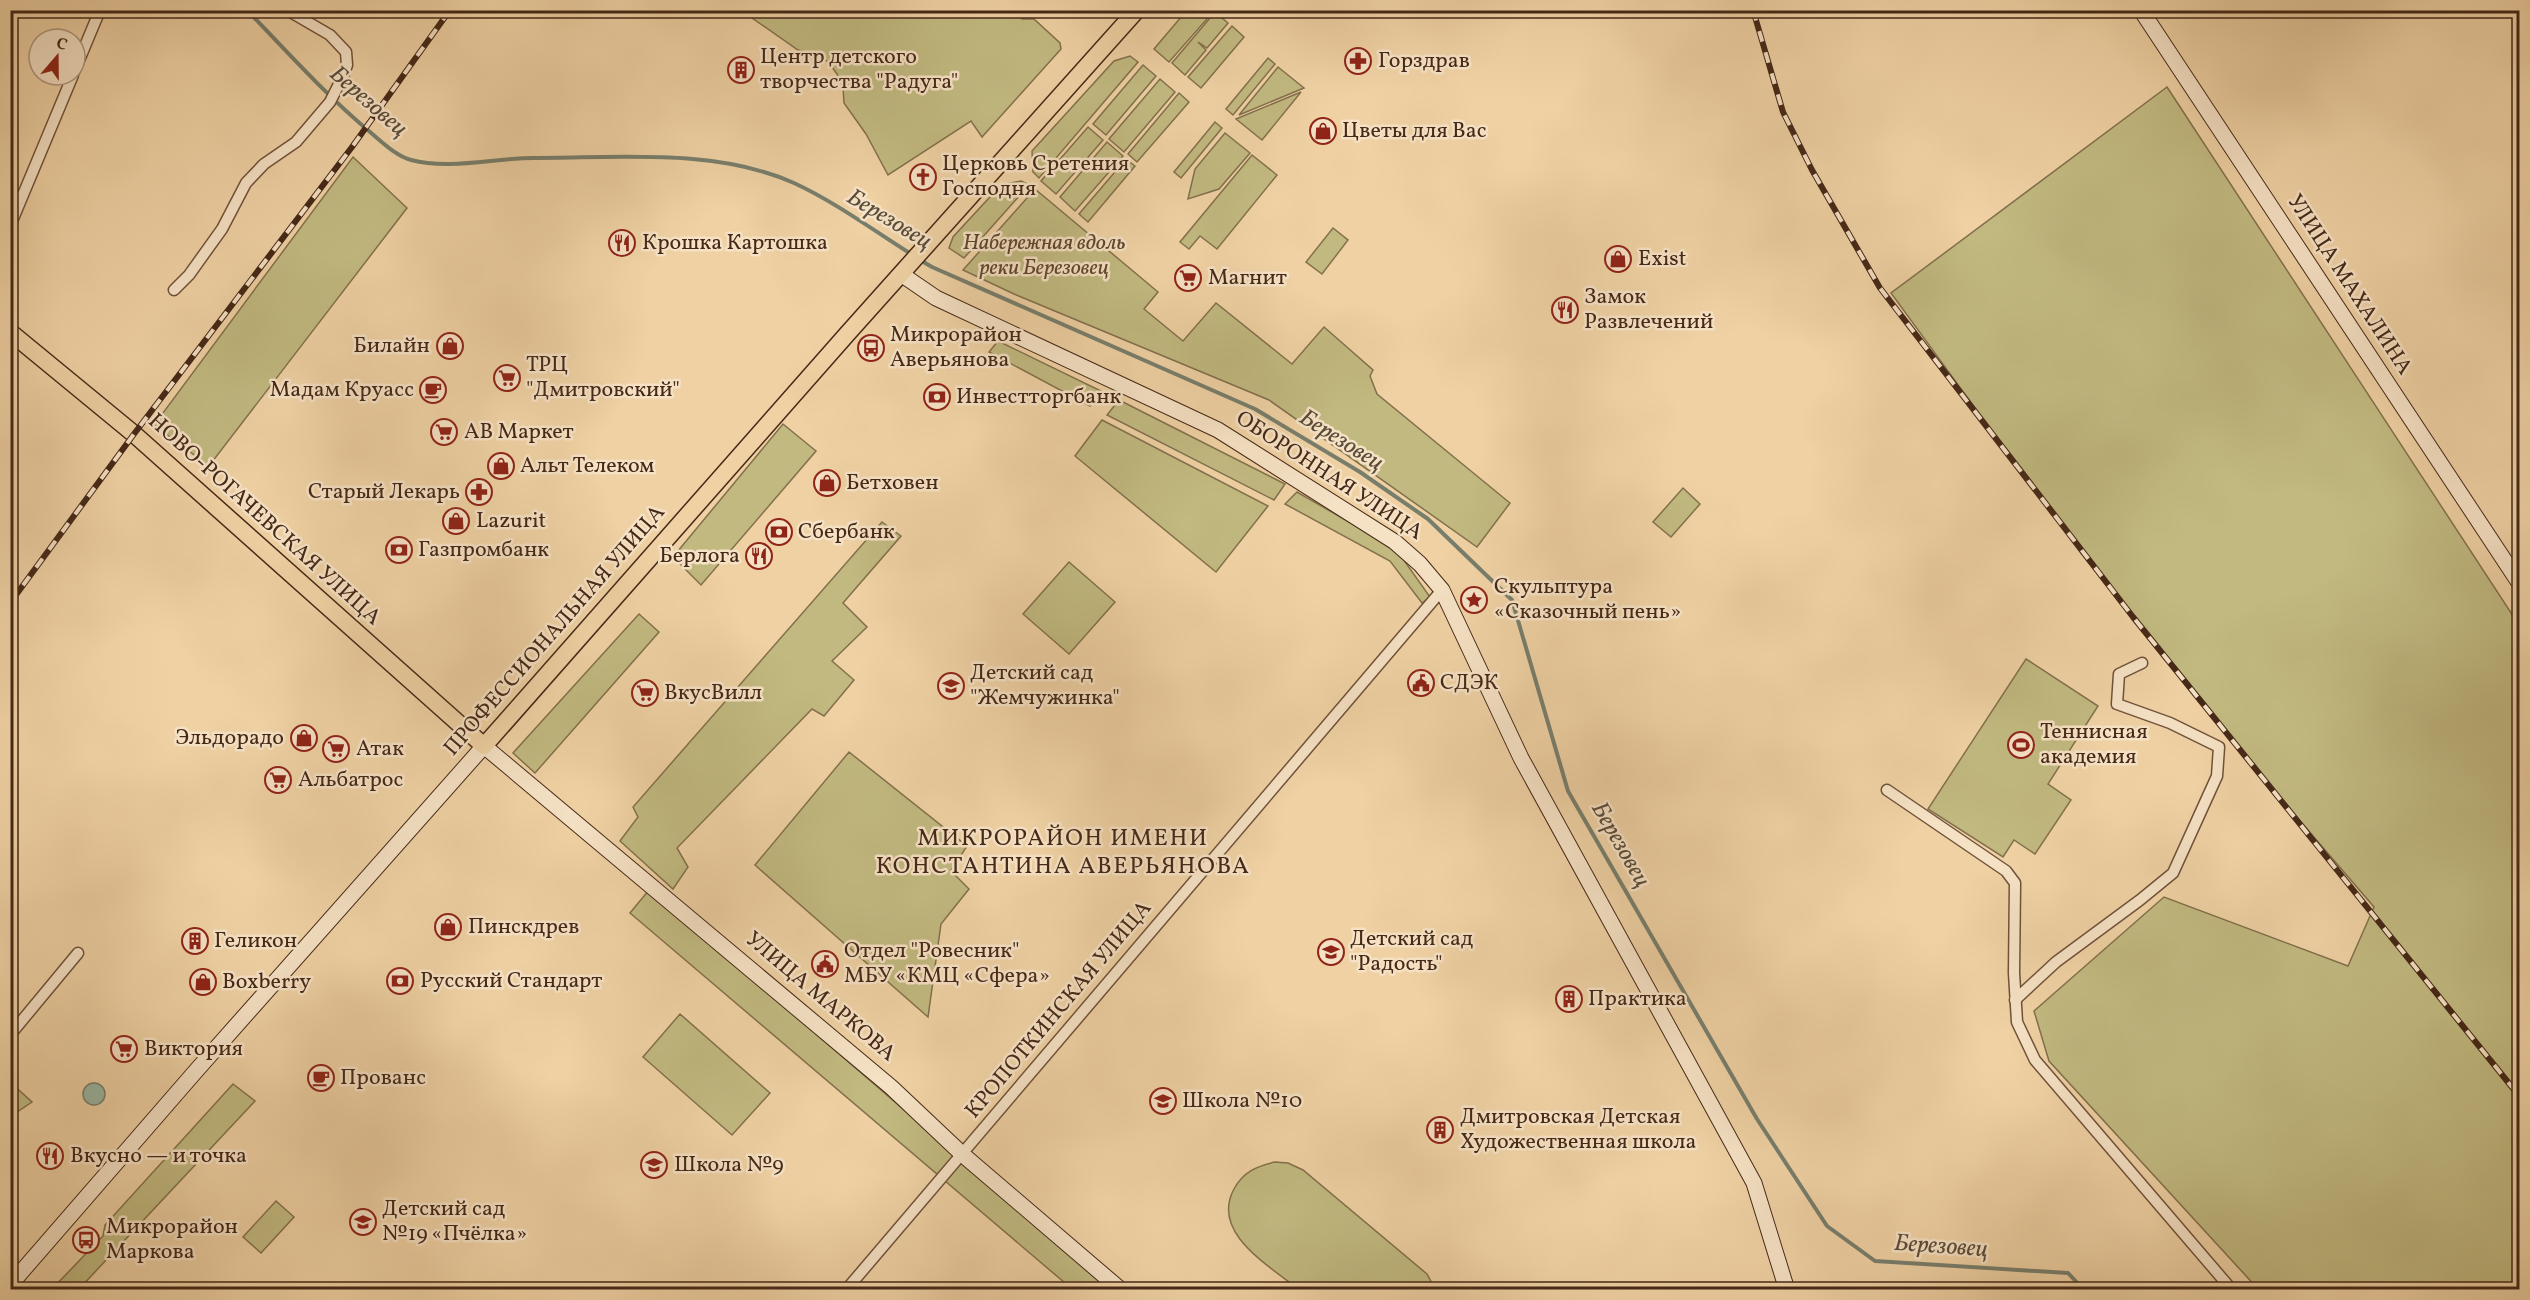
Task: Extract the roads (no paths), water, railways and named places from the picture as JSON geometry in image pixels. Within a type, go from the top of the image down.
[{"type":"main road","name":"ПРОФЕССИОНАЛЬНАЯ УЛИЦА","points":[[484,746],[1137,10]]},
{"type":"main road","name":"НОВО-РОГАЧЕВСКАЯ УЛИЦА","points":[[10,332],[134,434],[484,746]]},
{"type":"street","points":[[87,41],[100,10]]},
{"type":"street","points":[[174,290],[189,275],[217,236],[246,183],[264,164],[296,142],[332,98],[347,65],[346,52],[330,35],[286,10]]},
{"type":"street","name":"УЛИЦА МАХАЛИНА","points":[[2141,10],[2520,584]]},
{"type":"street","points":[[10,226],[68,87]]},
{"type":"street","name":"ОБОРОННАЯ УЛИЦА","points":[[911,263],[936,298],[1218,430],[1395,542],[1420,564],[1442,590],[1521,758],[1754,1183],[1787,1290]]},
{"type":"street","name":"КРОПОТКИНСКАЯ УЛИЦА","points":[[846,1290],[1442,590]]},
{"type":"street","points":[[2015,1000],[2056,962],[2173,873],[2217,776],[2219,747],[2170,723],[2117,705],[2119,674],[2142,663]]},
{"type":"street","name":"УЛИЦА МАРКОВА","points":[[484,746],[891,1087],[962,1154],[1120,1290]]},
{"type":"street","name":"ПРОФЕССИОНАЛЬНАЯ УЛИЦА","points":[[10,1285],[484,746]]},
{"type":"street","points":[[1887,790],[2006,872],[2015,884],[2017,1022],[2035,1060],[2232,1290]]},
{"type":"street","points":[[10,1035],[78,953]]},
{"type":"waterway","name":"Березовец","points":[[247,10],[354,118],[384,144],[405,158],[441,164],[519,158],[666,157],[732,164],[794,183],[839,207],[911,254]]},
{"type":"waterway","name":"Березовец","points":[[920,260],[1255,409],[1360,472],[1428,519],[1512,600],[1568,791],[1757,1119],[1827,1226],[1875,1261],[2068,1273],[2084,1290]]},
{"type":"railway","points":[[10,603],[134,434],[352,147],[450,10]]},
{"type":"railway","points":[[1753,10],[1783,112],[1812,170],[1880,288],[2133,617],[2520,1097]]},
{"type":"place","name":"Горздрав","points":[[1358,61]]},
{"type":"place","name":"Центр детского творчества \"Радуга\"","points":[[741,70]]},
{"type":"place","name":"Цветы для Вас","points":[[1323,131]]},
{"type":"place","name":"Церковь Сретения Господня","points":[[923,177]]},
{"type":"place","name":"Крошка Картошка","points":[[622,243]]},
{"type":"place","name":"Exist","points":[[1618,259]]},
{"type":"place","name":"Магнит","points":[[1188,278]]},
{"type":"place","name":"Замок Развлечений","points":[[1565,310]]},
{"type":"place","name":"Билайн","points":[[450,346]]},
{"type":"place","name":"Микрорайон Аверьянова","points":[[871,348]]},
{"type":"place","name":"ТРЦ \"Дмитровский\"","points":[[507,378]]},
{"type":"place","name":"Мадам Круасс","points":[[433,390]]},
{"type":"place","name":"Инвестторгбанк","points":[[937,397]]},
{"type":"place","name":"АВ Маркет","points":[[444,432]]},
{"type":"place","name":"Альт Телеком","points":[[501,466]]},
{"type":"place","name":"Бетховен","points":[[827,483]]},
{"type":"place","name":"Старый Лекарь","points":[[479,492]]},
{"type":"place","name":"Lazurit","points":[[456,521]]},
{"type":"place","name":"Сбербанк","points":[[779,532]]},
{"type":"place","name":"Газпромбанк","points":[[399,550]]},
{"type":"place","name":"Берлога","points":[[759,556]]},
{"type":"place","name":"Скульптура «Сказочный пень»","points":[[1474,600]]},
{"type":"place","name":"СДЭК","points":[[1421,683]]},
{"type":"place","name":"Детский сад \"Жемчужинка\"","points":[[951,686]]},
{"type":"place","name":"ВкусВилл","points":[[645,693]]},
{"type":"place","name":"Эльдорадо","points":[[304,738]]},
{"type":"place","name":"Теннисная академия","points":[[2021,745]]},
{"type":"place","name":"Атак","points":[[336,749]]},
{"type":"place","name":"Альбатрос","points":[[278,780]]},
{"type":"place","name":"Пинскдрев","points":[[448,927]]},
{"type":"place","name":"Геликон","points":[[195,941]]},
{"type":"place","name":"Детский сад \"Радость\"","points":[[1331,952]]},
{"type":"place","name":"Отдел \"Ровесник\" МБУ «КМЦ «Сфера»","points":[[825,964]]},
{"type":"place","name":"Русский Стандарт","points":[[400,981]]},
{"type":"place","name":"Boxberry","points":[[203,982]]},
{"type":"place","name":"Практика","points":[[1569,999]]},
{"type":"place","name":"Виктория","points":[[124,1049]]},
{"type":"place","name":"Прованс","points":[[321,1078]]},
{"type":"place","name":"Школа №10","points":[[1163,1101]]},
{"type":"place","name":"Дмитровская Детская Художественная школа","points":[[1440,1130]]},
{"type":"place","name":"Вкусно — и точка","points":[[50,1156]]},
{"type":"place","name":"Школа №9","points":[[654,1165]]},
{"type":"place","name":"Детский сад №19 «Пчёлка»","points":[[363,1222]]},
{"type":"place","name":"Микрорайон Маркова","points":[[86,1240]]},
{"type":"district","name":"МИКРОРАЙОН ИМЕНИ КОНСТАНТИНА АВЕРЬЯНОВА","points":[[1063,853]]},
{"type":"park label","name":"Набережная вдоль реки Березовец","points":[[1044,256]]}]
